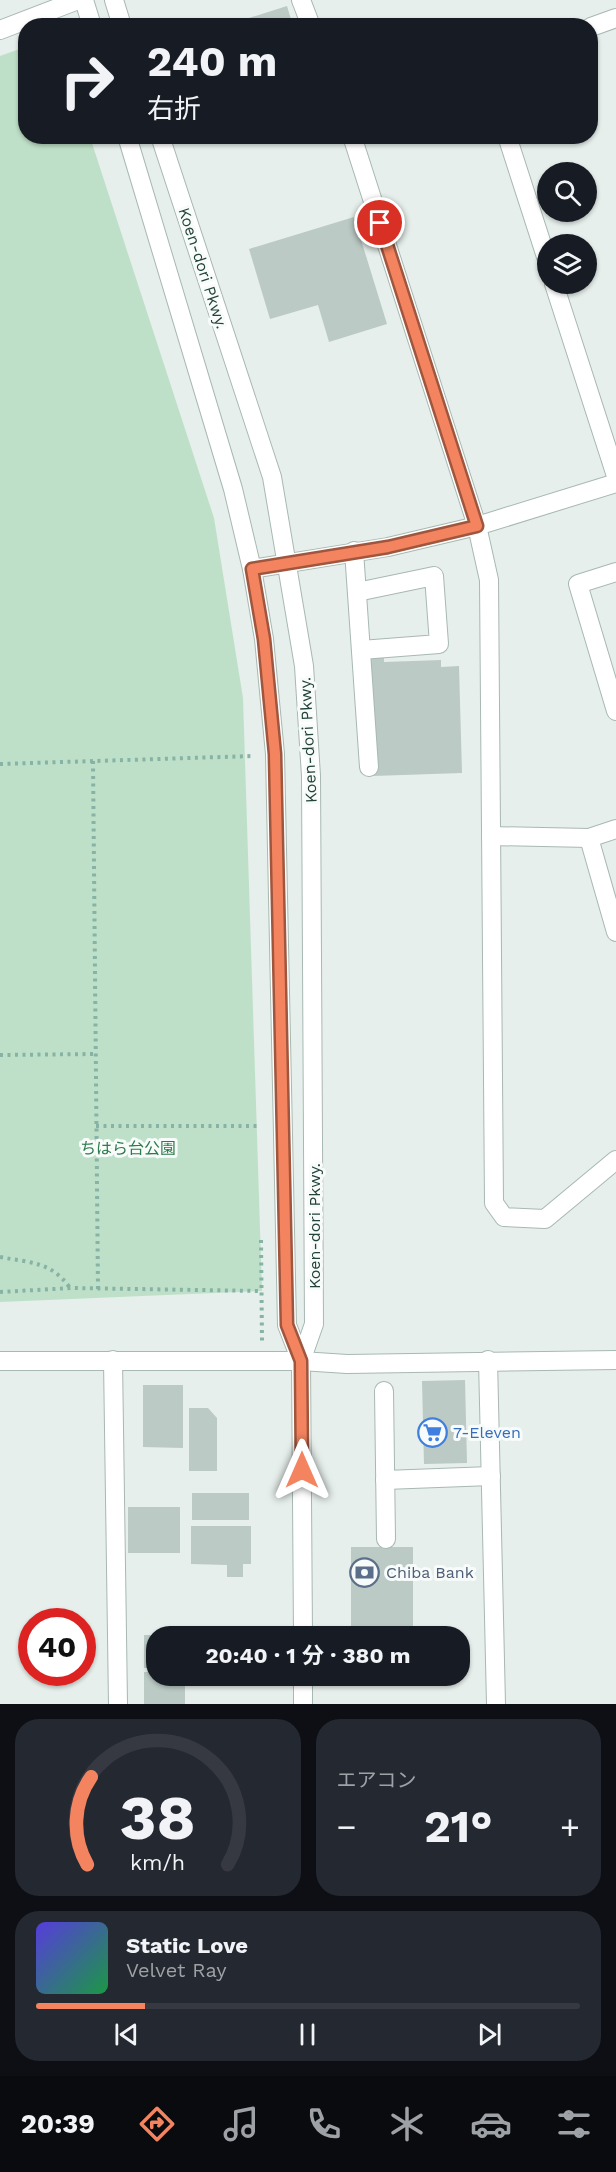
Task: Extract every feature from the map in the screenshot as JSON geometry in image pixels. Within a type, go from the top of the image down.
[{"type":"street","points":[[31,18],[78,0]]},
{"type":"street","points":[[84,0],[90,18]]},
{"type":"street","points":[[114,0],[120,18]]},
{"type":"street","points":[[301,0],[308,18]]},
{"type":"street","points":[[598,24],[616,18]]},
{"type":"street","points":[[0,30],[18,23]]},
{"type":"street","name":"Koen-dori Pkwy.","points":[[129,144],[233,489],[252,569],[264,639],[275,754],[287,1325],[301,1361],[303,1626]]},
{"type":"street","name":"Koen-dori Pkwy.","points":[[162,144],[272,477],[304,666],[311,776],[315,1324],[301,1361]]},
{"type":"street","points":[[355,144],[477,526],[489,580],[494,1203],[504,1216],[545,1219],[616,1160]]},
{"type":"street","points":[[510,144],[539,234]]},
{"type":"street","points":[[557,294],[616,476]]},
{"type":"street","points":[[252,569],[388,547],[477,526],[616,483]]},
{"type":"street","points":[[354,551],[369,767]]},
{"type":"street","points":[[616,572],[578,584],[616,711]]},
{"type":"street","points":[[357,592],[434,576],[439,644],[361,650]]},
{"type":"street","points":[[491,836],[589,838],[616,829]]},
{"type":"street","points":[[589,838],[616,932]]},
{"type":"street","points":[[113,1360],[118,1704]]},
{"type":"street","points":[[488,1360],[496,1704]]},
{"type":"street","points":[[0,1361],[301,1361],[347,1364],[488,1360],[616,1360]]},
{"type":"street","points":[[384,1391],[386,1539]]},
{"type":"street","points":[[384,1480],[491,1476]]},
{"type":"street","points":[[303,1686],[303,1704]]},
{"type":"path","points":[[0,764],[275,754]]},
{"type":"path","points":[[93,761],[98,1290]]},
{"type":"path","points":[[0,1055],[96,1054]]},
{"type":"path","points":[[96,1126],[259,1126]]},
{"type":"path","points":[[0,1257],[47,1266],[61,1275],[70,1288]]},
{"type":"path","points":[[0,1292],[70,1288],[262,1291]]},
{"type":"green space","name":"ちはら台公園","points":[[18,50],[18,144],[92,144],[214,518],[243,698],[262,1291],[0,1302],[0,56]]},
{"type":"building","points":[[287,6],[291,18],[249,18]]},
{"type":"building","points":[[354,217],[387,324],[329,342],[318,305],[270,319],[249,249]]},
{"type":"building","points":[[367,657],[384,657],[384,662],[441,660],[441,667],[459,666],[462,773],[373,776],[370,674]]},
{"type":"building","points":[[465,1380],[467,1463],[424,1464],[422,1381]]},
{"type":"building","points":[[143,1385],[183,1385],[183,1448],[143,1447]]},
{"type":"building","points":[[189,1408],[208,1408],[217,1418],[217,1471],[189,1471]]},
{"type":"building","points":[[192,1493],[249,1493],[249,1520],[192,1520]]},
{"type":"building","points":[[128,1507],[180,1507],[180,1553],[128,1553]]},
{"type":"building","points":[[191,1526],[251,1526],[251,1564],[243,1564],[243,1577],[227,1577],[227,1565],[191,1564]]},
{"type":"building","points":[[351,1547],[413,1547],[413,1626],[351,1626]]},
{"type":"building","points":[[144,1635],[146,1635],[146,1668],[144,1668]]},
{"type":"building","points":[[144,1672],[146,1672],[146,1686],[185,1686],[185,1704],[144,1704]]},
{"type":"place","name":"7-Eleven","points":[[432,1432]]},
{"type":"place","name":"Chiba Bank","points":[[365,1572]]},
{"type":"route","points":[[302,1470],[301,1361],[287,1325],[275,754],[264,639],[252,569],[388,547],[477,526],[380,223]]}]
